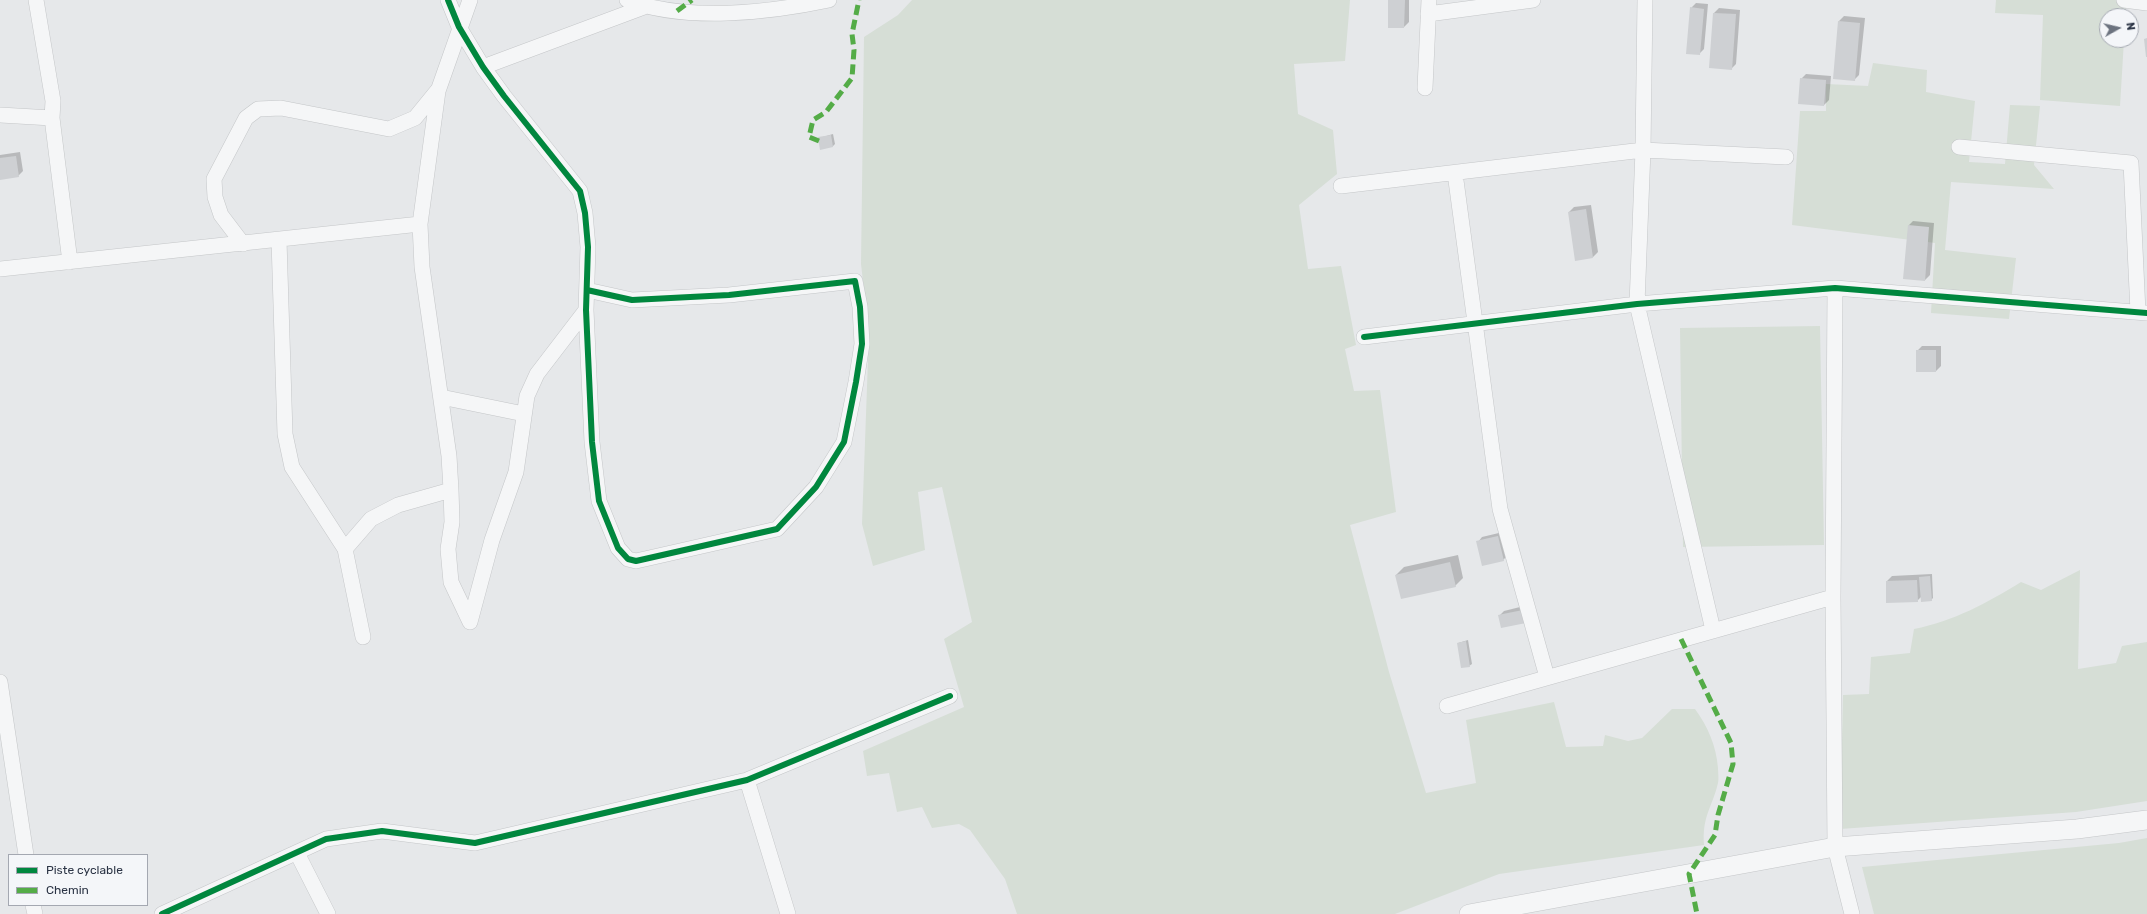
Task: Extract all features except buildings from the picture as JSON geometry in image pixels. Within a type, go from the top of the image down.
[{"type":"street","points":[[36,0],[53,101],[52,118],[70,262]]},
{"type":"street","points":[[448,0],[459,27],[483,67],[504,96],[580,191],[585,213],[588,246],[586,310],[592,442],[599,501],[622,554],[636,561],[777,529],[816,487],[844,442],[862,344],[860,308],[855,280],[729,295],[632,300],[587,290]]},
{"type":"street","points":[[470,0],[459,27],[438,90],[420,224],[422,267],[441,397],[451,490],[452,522],[448,550],[451,582],[470,622],[492,540],[516,472],[527,396],[537,374],[586,310]]},
{"type":"street","points":[[626,0],[644,7],[697,13],[803,5],[829,0]]},
{"type":"street","points":[[1425,88],[1428,7],[1533,0]]},
{"type":"street","points":[[1645,0],[1643,150],[1637,304],[1713,630]]},
{"type":"street","points":[[2124,0],[2147,3]]},
{"type":"street","points":[[483,67],[644,7]]},
{"type":"street","points":[[243,244],[221,215],[215,197],[214,179],[246,118],[258,109],[281,108],[389,129],[415,118],[438,90]]},
{"type":"street","points":[[0,114],[52,118]]},
{"type":"street","points":[[1364,337],[1637,304],[1835,288],[2142,313],[2131,163],[1959,147]]},
{"type":"street","points":[[1341,186],[1643,150],[1786,157]]},
{"type":"street","points":[[1455,173],[1500,509],[1547,677]]},
{"type":"street","points":[[0,269],[420,224]]},
{"type":"street","points":[[279,240],[285,434],[287,449],[292,467],[346,550],[363,637]]},
{"type":"street","points":[[1835,288],[1833,597],[1835,847],[1852,914]]},
{"type":"street","points":[[441,397],[524,414]]},
{"type":"street","points":[[346,550],[371,519],[398,505],[451,490]]},
{"type":"street","points":[[1447,706],[1833,597]]},
{"type":"street","points":[[0,682],[26,854]]},
{"type":"street","points":[[162,914],[180,910],[326,839],[382,831],[475,843],[747,780],[950,696]]},
{"type":"street","points":[[747,780],[788,914]]},
{"type":"street","points":[[1469,914],[1835,847],[2077,829],[2147,820]]},
{"type":"street","points":[[297,853],[328,914]]},
{"type":"shaded area","points":[[912,0],[1350,0],[1345,61],[1294,64],[1298,114],[1333,130],[1337,174],[1299,205],[1308,269],[1341,266],[1356,345],[1345,349],[1354,391],[1380,390],[1396,512],[1350,525],[1389,672],[1426,793],[1476,783],[1466,720],[1554,702],[1566,747],[1603,746],[1605,735],[1628,741],[1642,738],[1672,709],[1695,709],[1711,737],[1718,768],[1718,783],[1716,792],[1704,827],[1704,845],[1499,874],[1395,914],[1017,914],[1005,879],[970,830],[959,824],[932,828],[922,807],[897,812],[889,773],[867,776],[863,751],[964,707],[944,639],[972,622],[942,487],[918,492],[925,550],[873,566],[862,524],[869,332],[861,264],[864,37],[898,15]]},
{"type":"shaded area","points":[[1996,0],[2127,0],[2126,8],[2099,8],[2099,48],[2124,48],[2120,106],[2040,100],[2043,15],[1995,13]]},
{"type":"shaded area","points":[[1873,63],[1927,70],[1926,92],[1975,101],[1969,162],[2005,164],[2010,105],[2040,106],[2034,165],[2054,189],[1951,182],[1945,250],[2016,258],[2009,319],[1931,313],[1935,243],[1792,225],[1800,111],[1826,111],[1826,84],[1868,86]]},
{"type":"shaded area","points":[[1820,326],[1824,545],[1683,547],[1680,328]]},
{"type":"shaded area","points":[[2080,570],[2078,669],[2116,663],[2122,646],[2147,642],[2147,801],[2076,812],[1840,829],[1843,695],[1869,694],[1871,657],[1910,653],[1914,629],[1929,626],[1970,610],[2021,582],[2041,590]]},
{"type":"shaded area","points":[[2147,838],[2147,914],[1874,914],[1862,867],[2119,843]]},
{"type":"marked path","points":[[677,11],[692,0]]},
{"type":"marked path","points":[[819,141],[809,137],[813,120],[826,112],[852,78],[854,50],[852,34],[859,0]]},
{"type":"marked path","points":[[1681,639],[1731,743],[1733,764],[1718,815],[1715,835],[1689,874],[1697,914]]},
{"type":"cycle path","points":[[448,0],[459,27],[483,67],[504,96],[580,191],[585,213],[588,247],[586,310],[592,442],[599,501],[618,548],[628,559],[636,561],[777,529],[816,487],[844,442],[862,344],[860,307],[855,281],[729,295],[632,300],[587,290]]},
{"type":"cycle path","points":[[1364,337],[1637,304],[1835,288],[2147,313]]},
{"type":"cycle path","points":[[162,914],[326,839],[382,831],[475,843],[747,780],[950,696]]}]
